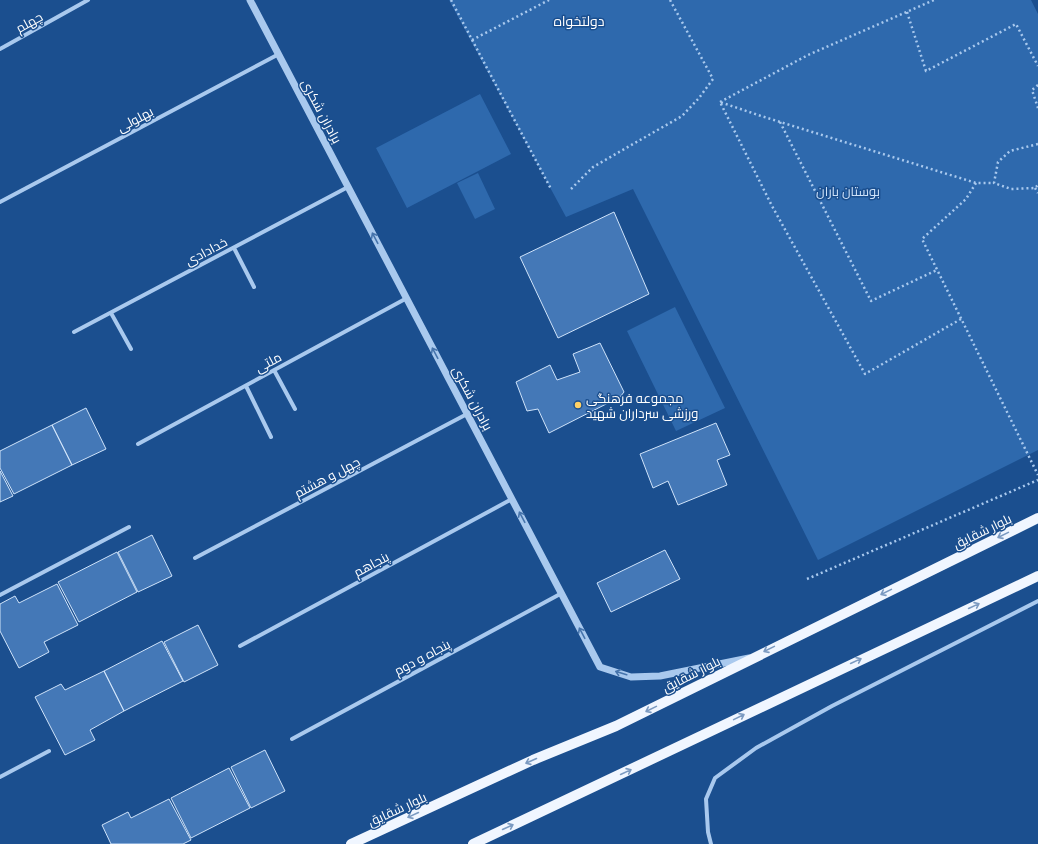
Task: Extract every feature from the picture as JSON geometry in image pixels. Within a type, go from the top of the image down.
[{"type":"main road","name":"بلوار شقایق","points":[[351,844],[533,760],[616,726],[755,656],[1038,518]]},
{"type":"main road","points":[[473,844],[1038,576]]},
{"type":"street","name":"چهلم","points":[[0,49],[88,0]]},
{"type":"street","name":"برادران شکری","points":[[250,0],[600,667],[631,677],[660,676],[755,656]]},
{"type":"street","name":"بهلولی","points":[[0,202],[279,54]]},
{"type":"street","name":"خدادادی","points":[[74,332],[348,187]]},
{"type":"street","points":[[234,248],[254,287]]},
{"type":"street","name":"ملتی","points":[[138,444],[407,298]]},
{"type":"street","points":[[111,313],[131,349]]},
{"type":"street","points":[[274,370],[295,409]]},
{"type":"street","points":[[246,386],[271,437]]},
{"type":"street","name":"چهل و هشتم","points":[[195,558],[467,414]]},
{"type":"street","name":"پنجاهم","points":[[240,646],[512,499]]},
{"type":"street","points":[[0,595],[129,527]]},
{"type":"street","name":"پنجاه و دوم","points":[[292,739],[562,593]]},
{"type":"street","points":[[711,844],[708,832],[706,799],[716,778],[721,774],[756,748],[832,706],[1038,601]]},
{"type":"street","points":[[0,777],[48,752]]},
{"type":"path","points":[[451,0],[551,189]]},
{"type":"path","points":[[472,40],[549,0]]},
{"type":"path","points":[[571,189],[593,167],[682,116],[699,98],[713,79],[670,0]]},
{"type":"path","points":[[720,102],[808,55],[934,0]]},
{"type":"path","points":[[907,12],[926,71],[1016,24],[1038,66]]},
{"type":"path","points":[[1038,85],[1032,90],[1038,108]]},
{"type":"path","points":[[720,102],[976,183],[994,183],[1011,189],[1036,186],[1038,193]]},
{"type":"path","points":[[720,102],[772,206],[865,374],[961,320]]},
{"type":"path","points":[[780,122],[871,301],[937,270]]},
{"type":"path","points":[[994,183],[998,162],[1010,151],[1038,144]]},
{"type":"path","points":[[976,183],[966,199],[922,239],[1038,475]]},
{"type":"path","points":[[807,579],[1038,480]]},
{"type":"green space","name":"بوستان باران","points":[[449,0],[1031,0],[1038,14],[1038,450],[818,560],[633,189],[566,217]]},
{"type":"green space","points":[[480,94],[511,154],[407,208],[376,148]]},
{"type":"green space","points":[[478,173],[495,209],[475,219],[457,183]]},
{"type":"green space","points":[[675,307],[725,408],[676,431],[627,331]]},
{"type":"building","points":[[614,212],[649,294],[558,338],[520,257]]},
{"type":"building","points":[[600,343],[624,392],[620,397],[549,433],[538,409],[527,411],[516,382],[550,365],[557,380],[580,372],[573,354]]},
{"type":"building","points":[[86,408],[106,449],[72,465],[52,425]]},
{"type":"building","points":[[716,423],[730,455],[717,460],[727,485],[678,505],[668,481],[653,488],[640,454]]},
{"type":"building","points":[[52,425],[72,465],[14,494],[0,468],[0,451]]},
{"type":"building","points":[[0,471],[13,496],[0,502]]},
{"type":"building","points":[[152,535],[172,576],[138,592],[118,552]]},
{"type":"building","points":[[665,550],[680,579],[611,612],[597,583]]},
{"type":"building","points":[[117,552],[137,592],[79,622],[58,582]]},
{"type":"building","points":[[57,584],[78,625],[44,642],[49,652],[19,668],[0,631],[0,604],[15,596],[19,603]]},
{"type":"building","points":[[198,625],[218,665],[184,682],[164,642]]},
{"type":"building","points":[[162,641],[183,681],[124,711],[104,671]]},
{"type":"building","points":[[104,671],[124,711],[90,730],[95,740],[65,755],[35,697],[61,684],[65,690]]},
{"type":"building","points":[[265,750],[285,791],[251,808],[231,767]]},
{"type":"building","points":[[229,768],[250,808],[191,838],[171,798]]},
{"type":"building","points":[[169,799],[191,840],[183,844],[111,844],[102,825],[128,812],[131,818]]},
{"type":"place","name":"مجموعه فرهنگی ورزشی سرداران شهید","points":[[578,405]]},
{"type":"district","name":"دولتخواه","points":[[579,21]]}]
